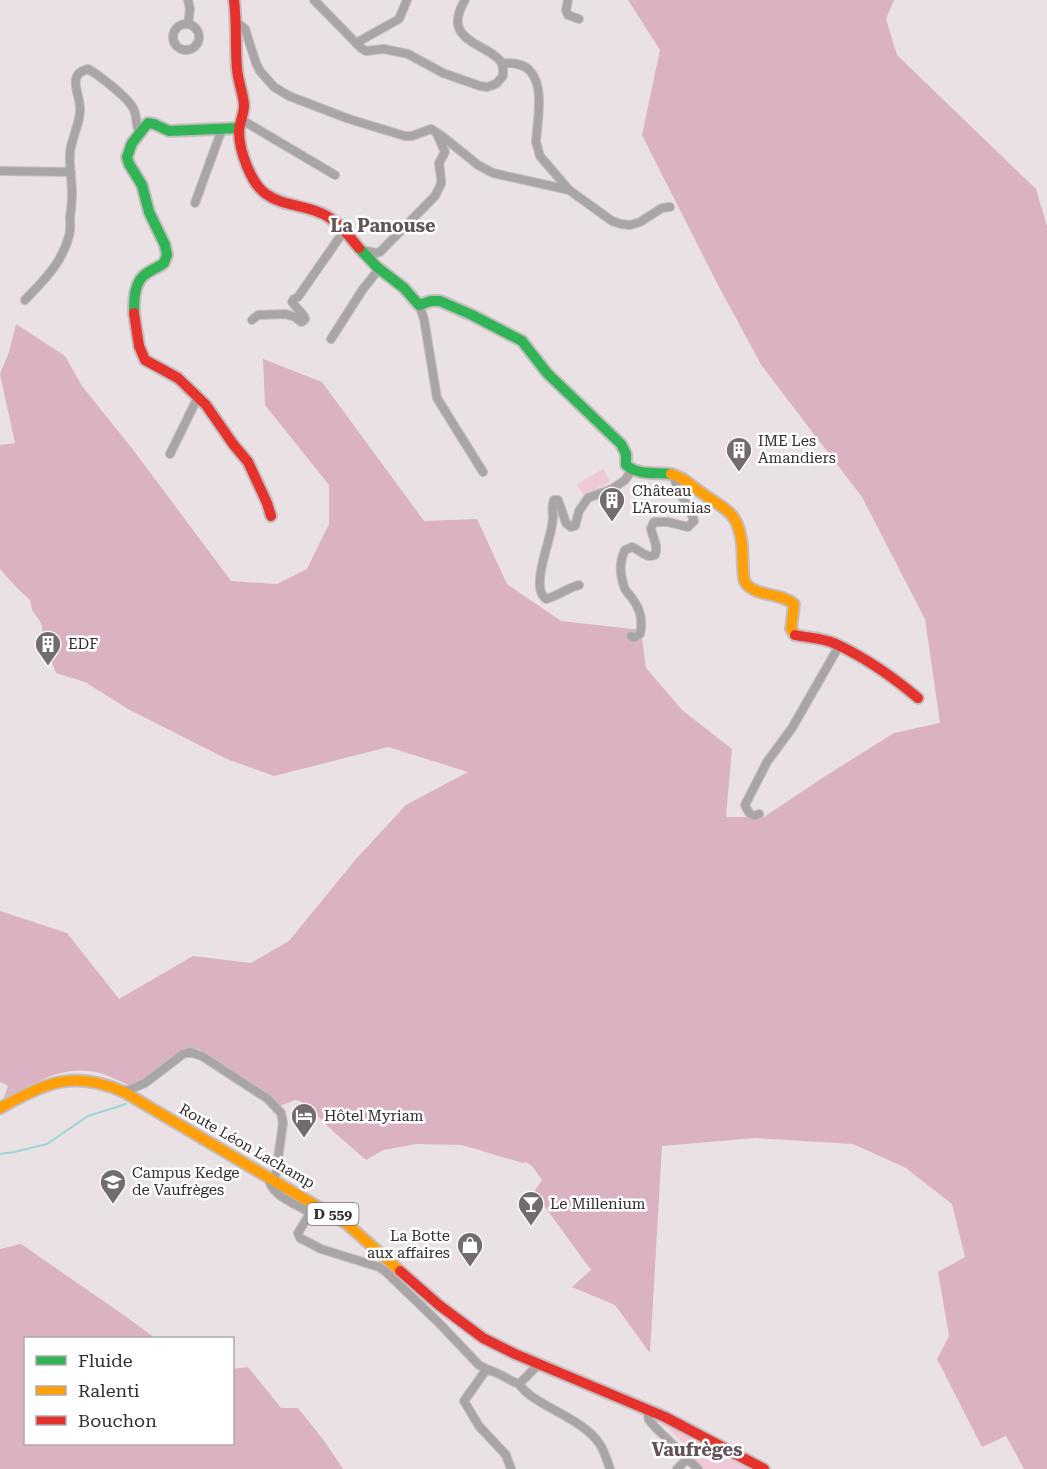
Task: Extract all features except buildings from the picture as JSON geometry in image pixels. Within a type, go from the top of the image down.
[{"type":"street","points":[[188,0],[190,9],[188,24]]},
{"type":"street","points":[[234,0],[237,68],[244,104],[240,124],[245,158],[254,179],[260,189],[272,197],[312,209],[334,221],[379,270],[404,289],[419,305],[424,319],[437,398],[483,472]]},
{"type":"street","points":[[314,0],[366,51],[384,49],[408,54],[443,73],[487,87],[501,80],[502,63],[459,31],[458,16],[465,0]]},
{"type":"street","points":[[356,43],[399,19],[407,0]]},
{"type":"street","points":[[568,0],[566,10],[568,15],[579,19]]},
{"type":"street","points":[[236,22],[245,29],[260,71],[274,87],[289,96],[349,119],[405,136],[412,136],[431,129],[478,165],[493,173],[569,190]]},
{"type":"street","points":[[502,63],[514,63],[526,67],[534,77],[539,98],[537,150],[569,190],[621,225],[640,222],[662,208],[670,207]]},
{"type":"street","points":[[25,300],[47,277],[64,253],[70,233],[72,195],[70,152],[80,109],[75,82],[77,75],[88,69],[128,100],[136,113],[139,133]]},
{"type":"street","points":[[271,516],[248,462],[213,413],[178,378],[145,360],[142,356],[135,326],[133,304],[135,288],[146,274],[161,267],[165,262],[167,252],[150,216],[140,179],[127,158],[130,147],[139,133],[151,123],[169,131],[222,129],[240,124],[335,175]]},
{"type":"street","points":[[195,204],[222,129]]},
{"type":"street","points":[[360,250],[380,252],[435,196],[441,184],[439,163],[446,152],[436,132]]},
{"type":"street","points":[[0,171],[71,172]]},
{"type":"street","points":[[252,320],[258,315],[286,314],[303,321],[304,316],[292,302],[298,297],[344,231]]},
{"type":"street","points":[[330,339],[363,289],[379,270]]},
{"type":"street","points":[[419,305],[440,301],[522,341],[547,374],[621,444],[626,454],[626,465],[631,471],[668,472],[684,478],[698,491],[730,511],[740,533],[744,561],[742,572],[746,583],[756,591],[792,601],[794,604],[791,629],[795,635],[824,639],[839,646],[886,673],[918,698]]},
{"type":"street","points":[[170,454],[198,397]]},
{"type":"street","points":[[579,585],[546,599],[541,594],[542,569],[553,517],[551,506],[554,500],[558,500],[566,523],[571,527],[575,526],[579,511],[588,498],[612,489],[625,480],[631,471]]},
{"type":"street","points":[[631,636],[634,638],[640,634],[642,623],[634,600],[625,588],[620,563],[625,550],[632,547],[648,556],[656,555],[657,545],[651,528],[654,522],[668,522],[688,527],[694,521],[674,480],[674,474]]},
{"type":"street","points":[[759,814],[755,816],[748,812],[745,806],[748,797],[767,762],[792,728],[839,646]]},
{"type":"street","points":[[124,1092],[145,1083],[183,1054],[190,1052],[202,1056],[268,1100],[281,1113],[283,1123],[276,1173],[269,1183],[275,1192],[307,1211],[309,1215],[298,1233],[300,1238],[321,1249],[379,1267],[385,1271],[486,1370],[519,1384],[537,1400],[584,1428],[598,1441],[610,1469]]},
{"type":"street","name":"Route Léon Lachamp","points":[[0,1108],[35,1089],[58,1082],[81,1080],[102,1083],[124,1092],[347,1224],[471,1331],[539,1364],[690,1429],[764,1469]]},
{"type":"street","points":[[519,1384],[539,1364]]},
{"type":"street","points":[[486,1370],[465,1398],[465,1404],[479,1426],[506,1455],[511,1469]]},
{"type":"street","points":[[646,1409],[649,1419],[698,1469]]},
{"type":"street","points":[[676,1469],[687,1459]]},
{"type":"shaded area","points":[[628,0],[894,0],[886,19],[897,55],[1036,189],[1047,226],[1047,1469],[1024,1469],[1006,1436],[982,1447],[937,1359],[949,1336],[938,1272],[965,1257],[952,1204],[906,1168],[853,1144],[755,1138],[662,1146],[650,1353],[615,1305],[572,1287],[591,1270],[534,1192],[542,1180],[532,1166],[526,1162],[462,1145],[417,1144],[383,1150],[366,1160],[300,1101],[295,1100],[280,1106],[267,1093],[199,1049],[183,1049],[143,1079],[129,1085],[94,1072],[66,1072],[44,1079],[3,1100],[8,1086],[0,1082],[0,911],[67,933],[119,999],[193,956],[251,963],[289,941],[356,859],[406,805],[468,772],[388,747],[274,776],[227,759],[128,709],[85,682],[56,673],[41,623],[32,610],[30,600],[0,569],[0,445],[15,443],[0,374],[9,352],[16,324],[65,356],[82,386],[134,451],[231,581],[277,584],[307,569],[329,524],[329,485],[265,405],[263,359],[322,382],[424,521],[477,519],[507,584],[561,621],[641,630],[646,668],[682,710],[732,749],[726,817],[764,817],[894,733],[940,723],[925,619],[862,497],[762,366],[642,135],[660,50]]},
{"type":"shaded area","points":[[603,469],[610,481],[584,496],[577,484]]},
{"type":"shaded area","points":[[21,1244],[154,1337],[24,1337],[24,1445],[234,1445],[234,1369],[248,1367],[281,1408],[298,1408],[343,1469],[0,1469],[0,1249]]},
{"type":"shaded area","points":[[661,1423],[751,1469],[703,1469],[689,1455],[687,1447]]},
{"type":"waterway","points":[[0,1154],[47,1144],[88,1116],[126,1104]]},
{"type":"traffic: fast","points":[[134,313],[139,281],[147,273],[164,263],[167,255],[165,245],[149,212],[142,185],[129,164],[127,157],[132,143],[148,123],[169,131],[238,128]]},
{"type":"traffic: fast","points":[[359,248],[377,267],[404,288],[419,305],[440,301],[522,341],[547,373],[621,444],[626,454],[626,465],[636,471],[671,474]]},
{"type":"traffic: slow","points":[[671,474],[680,477],[725,508],[734,518],[738,525],[742,545],[745,582],[754,590],[794,604],[791,629],[795,635]]},
{"type":"traffic: slow","points":[[0,1108],[46,1086],[74,1080],[90,1081],[124,1092],[347,1224],[400,1271]]},
{"type":"traffic: jam","points":[[234,0],[237,69],[244,105],[239,129],[240,139],[244,157],[255,183],[272,198],[330,218],[359,248]]},
{"type":"traffic: jam","points":[[134,313],[139,346],[145,360],[178,378],[206,405],[248,462],[271,516]]},
{"type":"traffic: jam","points":[[795,635],[826,640],[847,649],[879,668],[918,698]]},
{"type":"traffic: jam","points":[[400,1271],[439,1305],[483,1338],[515,1354],[665,1417],[764,1469]]},
{"type":"place","name":"IME Les Amandiers","points":[[739,473]]},
{"type":"place","name":"Château L'Aroumias","points":[[612,523]]},
{"type":"place","name":"EDF","points":[[48,667]]},
{"type":"place","name":"Hôtel Myriam","points":[[304,1139]]},
{"type":"place","name":"Campus Kedge de Vaufrèges","points":[[113,1205]]},
{"type":"place","name":"Le Millenium","points":[[531,1227]]},
{"type":"place","name":"La Botte aux affaires","points":[[470,1268]]},
{"type":"district","name":"La Panouse","points":[[383,226]]},
{"type":"district","name":"Vaufrèges","points":[[697,1450]]}]
